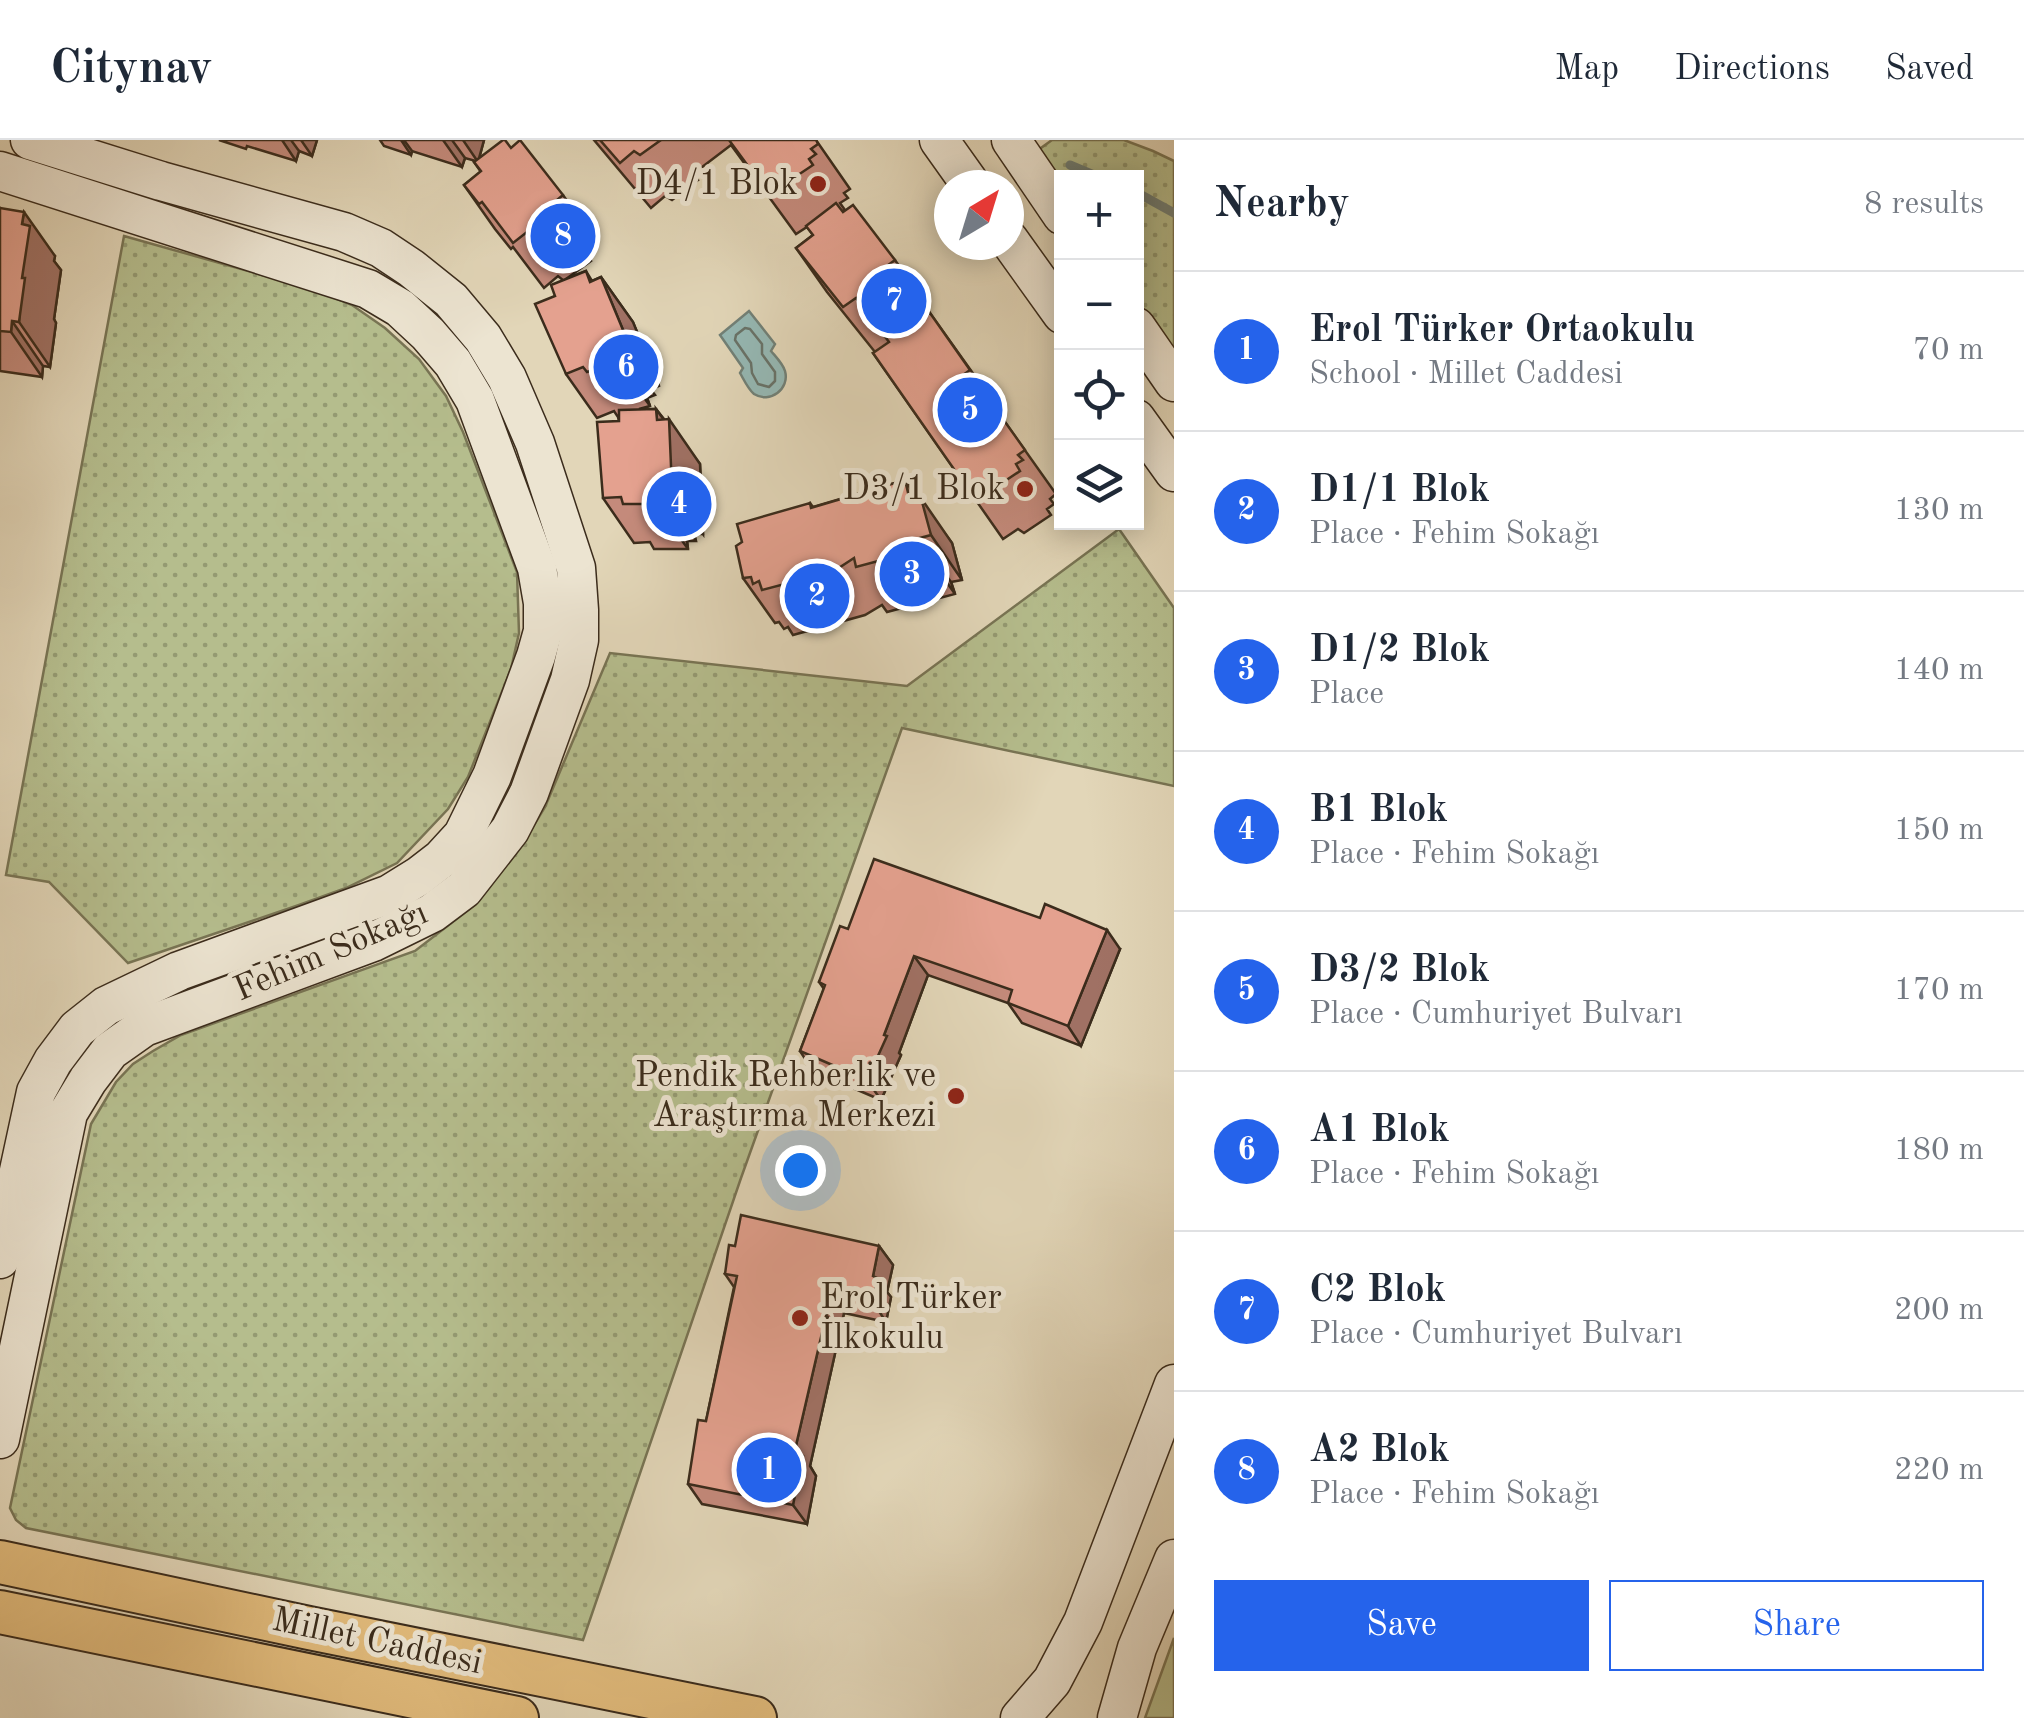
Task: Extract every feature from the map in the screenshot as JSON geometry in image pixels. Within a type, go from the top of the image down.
[{"type":"main road","name":"Millet Caddesi","points":[[0,1562],[755,1718]]},
{"type":"main road","name":"Millet Caddesi","points":[[0,1612],[517,1718]]},
{"type":"street","name":"Fehim Sokağı","points":[[0,1439],[68,1113],[88,1080],[110,1051],[144,1027],[373,942],[432,912],[464,889],[510,830],[528,793],[570,680],[579,640],[576,568],[535,443],[506,378],[482,338],[451,300],[380,248],[344,232],[30,140]]},
{"type":"street","points":[[939,140],[960,170]]},
{"type":"street","points":[[1010,140],[1054,203]]},
{"type":"street","name":"Fehim Sokağı","points":[[0,172],[368,288],[400,308],[453,363],[475,400],[537,568],[543,602],[536,656],[492,776],[463,834],[440,858],[390,894],[179,972],[106,1006],[77,1029],[36,1092],[0,1258]]},
{"type":"street","points":[[1023,260],[1054,303]]},
{"type":"street","points":[[1144,338],[1174,382]]},
{"type":"street","points":[[1144,430],[1174,472]]},
{"type":"street","points":[[1020,1718],[1052,1682],[1083,1622],[1174,1384]]},
{"type":"street","points":[[1117,1718],[1137,1648],[1174,1559]]},
{"type":"green space","points":[[1052,140],[1124,140],[1174,161],[1174,367],[1144,322],[1144,170],[1054,170],[1054,192],[1032,159]]},
{"type":"green space","points":[[124,236],[319,291],[352,305],[419,359],[446,396],[463,432],[517,572],[519,633],[511,669],[468,777],[448,809],[397,863],[346,888],[128,963],[49,882],[6,875]]},
{"type":"green space","points":[[1120,530],[1174,608],[1174,786],[902,728],[741,1178],[583,1640],[26,1528],[16,1520],[10,1508],[91,1124],[116,1082],[133,1064],[181,1035],[415,951],[476,904],[522,845],[545,807],[610,653],[907,686]]},
{"type":"green space","points":[[1174,1638],[1174,1718],[1145,1718]]},
{"type":"water","points":[[749,311],[775,344],[771,351],[785,371],[785,384],[772,396],[760,397],[752,392],[740,373],[743,368],[720,335]]},
{"type":"building","points":[[503,140],[511,148],[520,140],[563,195],[556,201],[562,205],[555,210],[560,216],[533,236],[527,232],[513,243],[464,185],[481,171],[474,162]]},
{"type":"building","points":[[600,140],[661,140],[640,155],[634,151],[620,163]]},
{"type":"building","points":[[729,140],[816,140],[818,144],[811,149],[816,154],[809,159],[813,165],[786,183],[780,179],[765,189]]},
{"type":"building","points":[[836,203],[843,212],[853,205],[895,260],[887,266],[893,270],[888,274],[920,320],[930,313],[970,370],[963,375],[983,391],[1025,450],[1018,455],[1023,460],[1016,464],[1020,471],[993,489],[987,484],[972,495],[873,353],[889,342],[856,298],[843,307],[796,248],[813,235],[806,226]]},
{"type":"building","points":[[0,208],[24,212],[22,224],[30,226],[19,322],[12,321],[11,332],[0,331]]},
{"type":"building","points":[[586,271],[590,282],[601,277],[628,342],[619,345],[624,350],[616,354],[618,361],[587,372],[583,367],[566,374],[535,304],[555,296],[551,285]]},
{"type":"building","points":[[656,409],[657,420],[669,419],[672,489],[662,489],[665,496],[656,496],[656,504],[623,504],[621,497],[603,498],[597,422],[619,421],[619,410]]},
{"type":"building","points":[[905,480],[910,501],[921,498],[931,535],[920,538],[923,549],[856,567],[854,558],[834,571],[762,590],[759,581],[753,584],[751,577],[743,578],[736,546],[742,542],[737,524],[810,503],[811,508]]},
{"type":"building","points":[[874,859],[1040,918],[1045,904],[1107,930],[1068,1026],[1008,1003],[1012,990],[914,956],[884,1035],[887,1036],[867,1080],[800,1051],[825,985],[819,982],[840,926],[848,929]]},
{"type":"building","points":[[741,1215],[879,1246],[873,1302],[831,1294],[794,1454],[803,1456],[793,1505],[688,1484],[698,1420],[706,1421],[737,1276],[725,1274],[729,1245],[735,1246]]},
{"type":"waterway","points":[[1070,165],[1082,170]]},
{"type":"waterway","points":[[1144,196],[1174,213]]},
{"type":"place","name":"D4/1 Blok","points":[[818,184]]},
{"type":"place","name":"A2 Blok","points":[[563,236]]},
{"type":"place","name":"C2 Blok","points":[[894,301]]},
{"type":"place","name":"A1 Blok","points":[[626,367]]},
{"type":"place","name":"D3/2 Blok","points":[[970,410]]},
{"type":"place","name":"D3/1 Blok","points":[[1025,489]]},
{"type":"place","name":"B1 Blok","points":[[679,504]]},
{"type":"place","name":"D1/2 Blok","points":[[912,574]]},
{"type":"place","name":"D1/1 Blok","points":[[817,596]]},
{"type":"place","name":"Pendik Rehberlik ve Araştırma Merkezi","points":[[956,1096]]},
{"type":"place","name":"Erol Türker İlkokulu","points":[[800,1318]]},
{"type":"place","name":"Erol Türker Ortaokulu","points":[[769,1470]]}]
